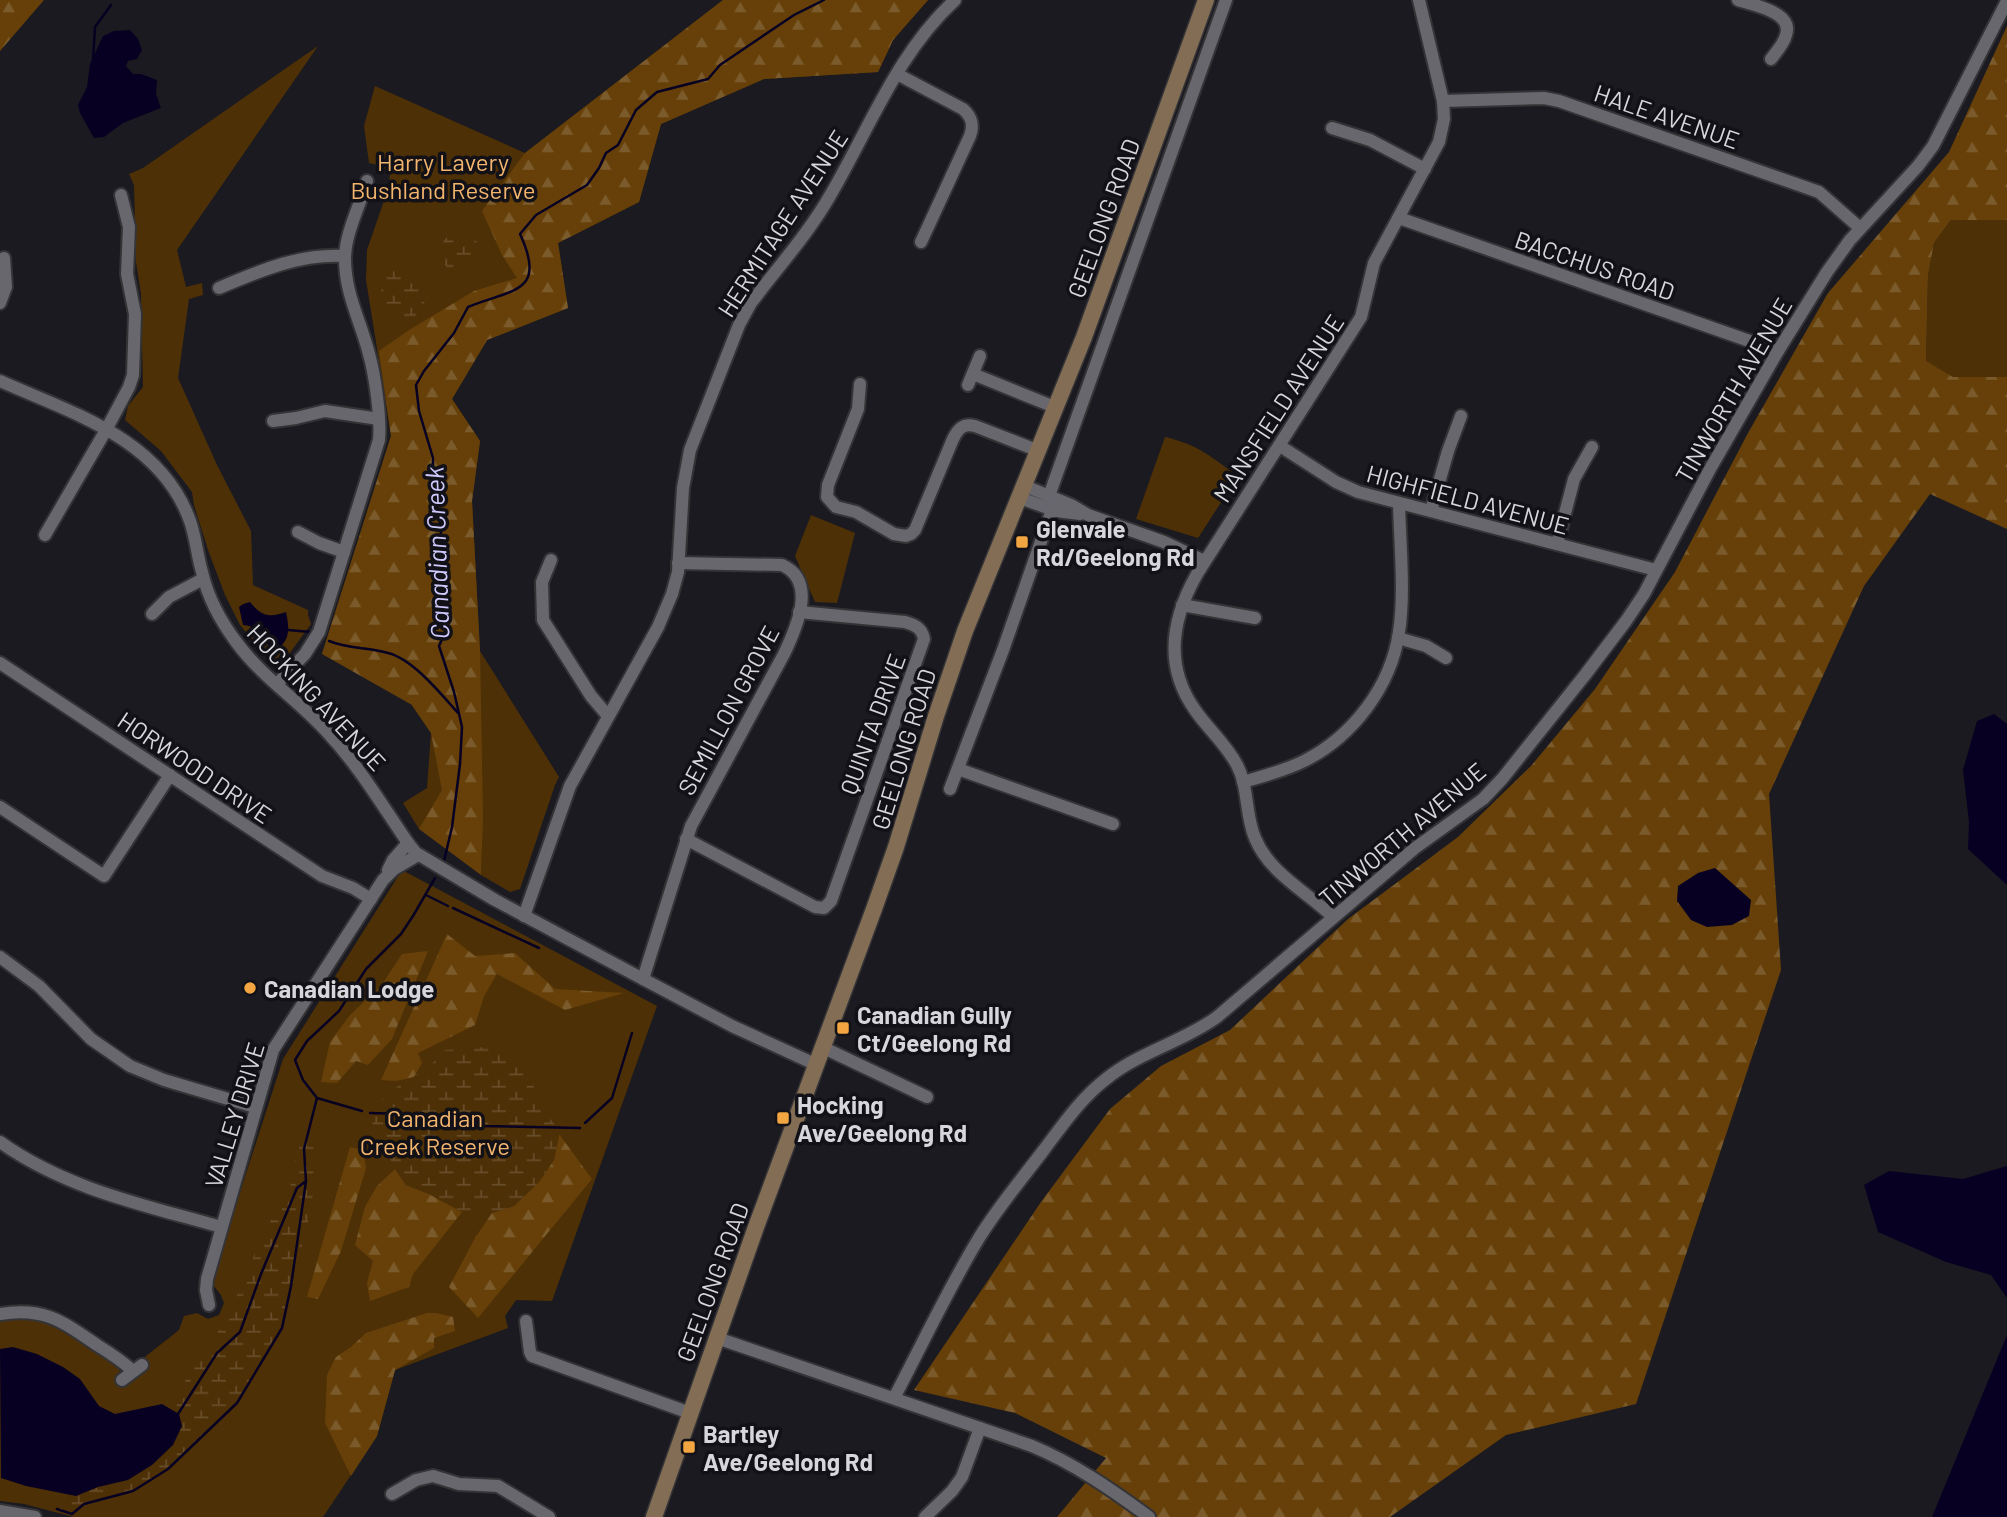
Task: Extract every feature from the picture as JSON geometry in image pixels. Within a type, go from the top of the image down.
[{"type":"main road","name":"GEELONG ROAD","points":[[654,1517],[896,847],[954,660],[1057,408],[1202,1]]},
{"type":"street","name":"HERMITAGE AVENUE","points":[[524,916],[568,793],[664,615],[676,580],[683,488],[690,450],[742,318],[827,201],[897,74],[932,24],[956,0]]},
{"type":"street","points":[[950,789],[996,669],[1050,503],[1226,0]]},
{"type":"street","name":"MANSFIELD AVENUE","points":[[1334,917],[1280,873],[1265,857],[1254,837],[1243,782],[1233,759],[1194,709],[1182,686],[1176,666],[1174,641],[1176,622],[1189,587],[1362,317],[1372,268],[1441,137],[1443,101],[1419,0]]},
{"type":"street","points":[[1738,0],[1779,15],[1785,22],[1786,37],[1771,59]]},
{"type":"street","name":"TINWORTH AVENUE","points":[[894,1398],[980,1236],[1083,1100],[1122,1067],[1209,1023],[1415,848],[1476,805],[1502,779],[1626,621],[1644,594],[1778,351],[1827,272],[1860,228],[1933,146],[2007,1]]},
{"type":"street","points":[[897,74],[963,109],[971,117],[972,123],[970,136],[921,242]]},
{"type":"street","name":"HALE AVENUE","points":[[1443,101],[1538,98],[1559,101],[1819,192],[1860,228]]},
{"type":"street","points":[[1332,128],[1370,140],[1425,169]]},
{"type":"street","points":[[277,684],[318,635],[377,446],[379,419],[370,355],[349,295],[345,256],[367,181]]},
{"type":"street","points":[[45,535],[131,384],[135,363],[135,314],[127,274],[130,226],[121,195]]},
{"type":"street","name":"BACCHUS ROAD","points":[[1399,218],[1778,351]]},
{"type":"street","points":[[219,288],[288,262],[321,256],[345,256]]},
{"type":"street","points":[[0,303],[6,287],[4,258]]},
{"type":"street","points":[[980,356],[971,379],[1057,408]]},
{"type":"street","name":"HOCKING AVENUE","points":[[0,382],[85,419],[130,443],[149,458],[176,493],[190,521],[203,579],[228,632],[253,662],[316,720],[353,762],[418,855],[524,916],[732,1026],[817,1065]]},
{"type":"street","points":[[860,384],[858,410],[828,485],[827,497],[836,507],[856,513],[894,534],[906,536],[915,530],[953,439],[962,427],[975,426],[1039,451]]},
{"type":"street","points":[[273,421],[325,411],[379,419]]},
{"type":"street","points":[[1432,512],[1448,451],[1461,416]]},
{"type":"street","name":"HIGHFIELD AVENUE","points":[[1280,446],[1343,486],[1399,504],[1656,570]]},
{"type":"street","points":[[1557,544],[1574,480],[1591,447]]},
{"type":"street","points":[[1023,492],[1164,542],[1185,545],[1207,557]]},
{"type":"street","points":[[1243,782],[1270,775],[1304,761],[1326,748],[1362,714],[1378,690],[1398,638],[1401,608],[1399,504]]},
{"type":"street","points":[[298,532],[344,552]]},
{"type":"street","points":[[551,559],[541,582],[543,620],[591,696],[608,716]]},
{"type":"street","name":"SEMILLON GROVE","points":[[643,979],[686,839],[782,658],[799,612],[802,594],[795,573],[785,566],[678,563]]},
{"type":"street","points":[[152,614],[169,597],[203,579]]},
{"type":"street","points":[[1182,605],[1255,618]]},
{"type":"street","name":"QUINTA DRIVE","points":[[686,839],[816,907],[825,907],[833,897],[922,647],[923,637],[918,628],[905,622],[799,612]]},
{"type":"street","points":[[1398,638],[1421,644],[1446,658]]},
{"type":"street","name":"HORWOOD DRIVE","points":[[0,663],[325,878],[352,888],[371,899]]},
{"type":"street","points":[[958,769],[1112,824]]},
{"type":"street","points":[[0,807],[104,876],[170,775]]},
{"type":"street","name":"VALLEY DRIVE","points":[[209,1306],[206,1284],[275,1045],[371,899],[393,860],[408,843]]},
{"type":"street","name":"VALLEY DRIVE","points":[[383,880],[394,869],[418,855]]},
{"type":"street","points":[[0,957],[38,986],[91,1039],[130,1066],[164,1080],[255,1107]]},
{"type":"street","points":[[824,1048],[927,1097]]},
{"type":"street","points":[[0,1142],[40,1167],[75,1184],[221,1227]]},
{"type":"street","points":[[0,1314],[28,1312],[59,1320],[138,1368],[122,1380]]},
{"type":"street","points":[[526,1321],[532,1356],[690,1413]]},
{"type":"street","points":[[717,1338],[1032,1446],[1097,1480],[1149,1517]]},
{"type":"street","points":[[925,1517],[962,1477],[980,1428]]},
{"type":"street","points":[[392,1494],[421,1478],[433,1476],[459,1484],[498,1486],[548,1517]]},
{"type":"street","points":[[1,1511],[35,1517]]},
{"type":"green space","points":[[0,0],[44,0],[0,51]]},
{"type":"green space","name":"Harry Lavery Bushland Reserve","points":[[723,0],[928,0],[893,40],[878,72],[764,79],[661,124],[639,202],[558,243],[568,308],[487,340],[452,399],[480,441],[472,501],[480,651],[559,777],[520,889],[510,892],[481,875],[482,821],[472,855],[419,829],[403,803],[427,788],[431,733],[406,697],[322,654],[391,436],[366,280],[367,250],[388,189],[390,175],[382,166],[369,163],[364,126],[375,86],[525,153]]},
{"type":"green space","points":[[723,0],[928,0],[893,40],[878,72],[764,79],[661,124],[639,202],[558,243],[568,308],[487,340],[452,399],[480,441],[472,501],[480,651],[483,818],[481,875],[419,829],[442,790],[431,733],[412,705],[322,654],[391,436],[379,351],[474,291],[517,278],[502,255],[482,211],[525,153]]},
{"type":"green space","points":[[2007,26],[2007,220],[1951,220],[1934,243],[1928,276],[1926,361],[1953,377],[2007,377],[2007,529],[1930,494],[1864,586],[1769,794],[1781,970],[1636,1404],[1506,1435],[1390,1517],[1057,1517],[1106,1458],[1015,1413],[914,1390],[1041,1202],[1110,1109],[1161,1066],[1230,1030],[1348,919],[1458,837],[1531,766],[1595,689],[1675,572],[1748,433],[1828,293],[1949,152]]},
{"type":"green space","points":[[318,46],[177,250],[186,287],[202,283],[203,295],[189,299],[178,378],[217,465],[251,531],[253,585],[308,610],[311,624],[284,661],[271,662],[240,625],[225,595],[208,550],[192,492],[161,451],[125,420],[128,406],[143,387],[141,294],[136,262],[134,185],[129,174],[143,168]]},
{"type":"green space","points":[[1951,220],[2007,220],[2007,377],[1953,377],[1926,362],[1928,276],[1934,243]]},
{"type":"green space","points":[[454,231],[466,233],[477,242],[470,256],[452,272],[437,257],[444,240]]},
{"type":"green space","points":[[393,269],[420,286],[428,297],[414,318],[401,323],[388,315],[382,297],[380,275]]},
{"type":"green space","points":[[1165,437],[1196,448],[1238,476],[1198,538],[1136,519]]},
{"type":"green space","points":[[811,515],[855,533],[837,603],[815,602],[795,556]]},
{"type":"green space","name":"Canadian Creek Reserve","points":[[402,870],[657,1006],[552,1301],[516,1300],[505,1316],[508,1328],[395,1370],[377,1436],[323,1517],[74,1517],[24,1504],[0,1501],[0,1321],[35,1320],[63,1330],[117,1365],[120,1370],[117,1378],[122,1386],[149,1369],[141,1360],[179,1330],[184,1316],[197,1313],[208,1319],[219,1315],[224,1303],[213,1285],[213,1276],[283,1059]]},
{"type":"green space","points":[[447,934],[475,956],[515,953],[555,989],[624,993],[565,1010],[497,974],[484,996],[475,1025],[418,1053],[422,1063],[414,1077],[396,1081],[381,1080]]},
{"type":"green space","points":[[428,951],[392,1039],[368,1065],[356,1061],[337,1083],[321,1082],[330,1042],[350,1015],[381,986],[402,954]]},
{"type":"green space","points":[[486,1047],[518,1057],[532,1082],[540,1106],[560,1131],[554,1160],[539,1182],[514,1206],[492,1213],[462,1212],[406,1185],[395,1169],[368,1114],[369,1110],[402,1083],[426,1070],[445,1050]]},
{"type":"green space","points":[[559,1134],[592,1179],[478,1318],[449,1287],[475,1238],[492,1213],[514,1206],[539,1182],[554,1160]]},
{"type":"green space","points":[[319,1140],[311,1210],[282,1328],[237,1403],[168,1469],[134,1491],[84,1504],[72,1514],[57,1509],[59,1492],[76,1496],[98,1487],[182,1426],[179,1414],[162,1404],[174,1398],[225,1321],[252,1262],[259,1239],[289,1193],[299,1142]]},
{"type":"green space","points":[[350,1147],[363,1150],[366,1168],[341,1251],[318,1299],[307,1297]]},
{"type":"green space","points":[[395,1169],[406,1185],[462,1212],[413,1274],[409,1287],[370,1301],[367,1283],[373,1261],[355,1245],[365,1207],[377,1186]]},
{"type":"green space","points":[[427,1313],[453,1317],[455,1331],[434,1338],[434,1348],[395,1370],[377,1436],[351,1476],[325,1423],[327,1375],[336,1357],[366,1333]]},
{"type":"shaded area","points":[[130,30],[138,39],[142,50],[137,59],[128,61],[126,66],[133,74],[157,80],[156,94],[161,108],[123,123],[104,137],[94,138],[78,105],[87,87],[90,64],[103,36],[114,31]]},
{"type":"shaded area","points":[[250,602],[266,614],[286,612],[288,632],[278,649],[272,650],[256,630],[243,625],[239,607]]},
{"type":"shaded area","points":[[1994,714],[2007,724],[2007,885],[1968,849],[1969,822],[1963,770],[1977,721]]},
{"type":"shaded area","points":[[1715,868],[1751,900],[1749,916],[1732,925],[1707,927],[1691,920],[1677,901],[1678,886],[1698,873]]},
{"type":"shaded area","points":[[2007,1166],[2007,1298],[1991,1275],[1946,1262],[1878,1232],[1864,1185],[1889,1171],[1963,1179]]},
{"type":"shaded area","points":[[2007,1335],[2007,1517],[1932,1517]]},
{"type":"shaded area","points":[[13,1347],[37,1354],[63,1367],[80,1379],[99,1406],[115,1414],[162,1404],[179,1414],[182,1426],[173,1445],[152,1465],[128,1480],[98,1487],[76,1496],[1,1478],[0,1349]]},
{"type":"waterway","name":"Canadian Creek","points":[[444,861],[452,827],[462,727],[439,646],[445,633],[444,617],[435,584],[440,564],[441,529],[433,485],[433,458],[419,411],[416,385],[454,333],[468,307],[511,292],[527,279],[530,268],[528,254],[520,234],[536,215],[587,185],[606,153],[618,145],[636,110],[657,92],[708,79],[720,65],[794,15],[824,0]]},
{"type":"waterway","points":[[93,61],[95,27],[111,5]]},
{"type":"waterway","points":[[288,630],[311,632]]},
{"type":"waterway","points":[[329,641],[381,651],[407,662],[426,678],[458,713]]},
{"type":"waterway","name":"Canadian Creek","points":[[178,1414],[217,1353],[240,1332],[297,1188],[306,1181],[304,1149],[317,1098],[303,1080],[295,1060],[307,1041],[339,1011],[366,969],[401,934],[435,878]]},
{"type":"waterway","points":[[426,895],[448,906]]},
{"type":"waterway","points":[[453,908],[539,948]]},
{"type":"waterway","points":[[585,1123],[612,1098],[632,1033]]},
{"type":"waterway","points":[[317,1098],[362,1111]]},
{"type":"waterway","points":[[370,1113],[440,1115],[482,1126],[580,1128]]},
{"type":"waterway","points":[[57,1509],[72,1514],[84,1504],[133,1491],[168,1469],[237,1403],[282,1328],[291,1286],[306,1181]]},
{"type":"place","name":"Glenvale Rd/Geelong Rd","points":[[1022,542]]},
{"type":"place","name":"Canadian Lodge","points":[[250,988]]},
{"type":"place","name":"Canadian Gully Ct/Geelong Rd","points":[[843,1028]]},
{"type":"place","name":"Hocking Ave/Geelong Rd","points":[[783,1118]]},
{"type":"place","name":"Bartley Ave/Geelong Rd","points":[[689,1447]]}]
